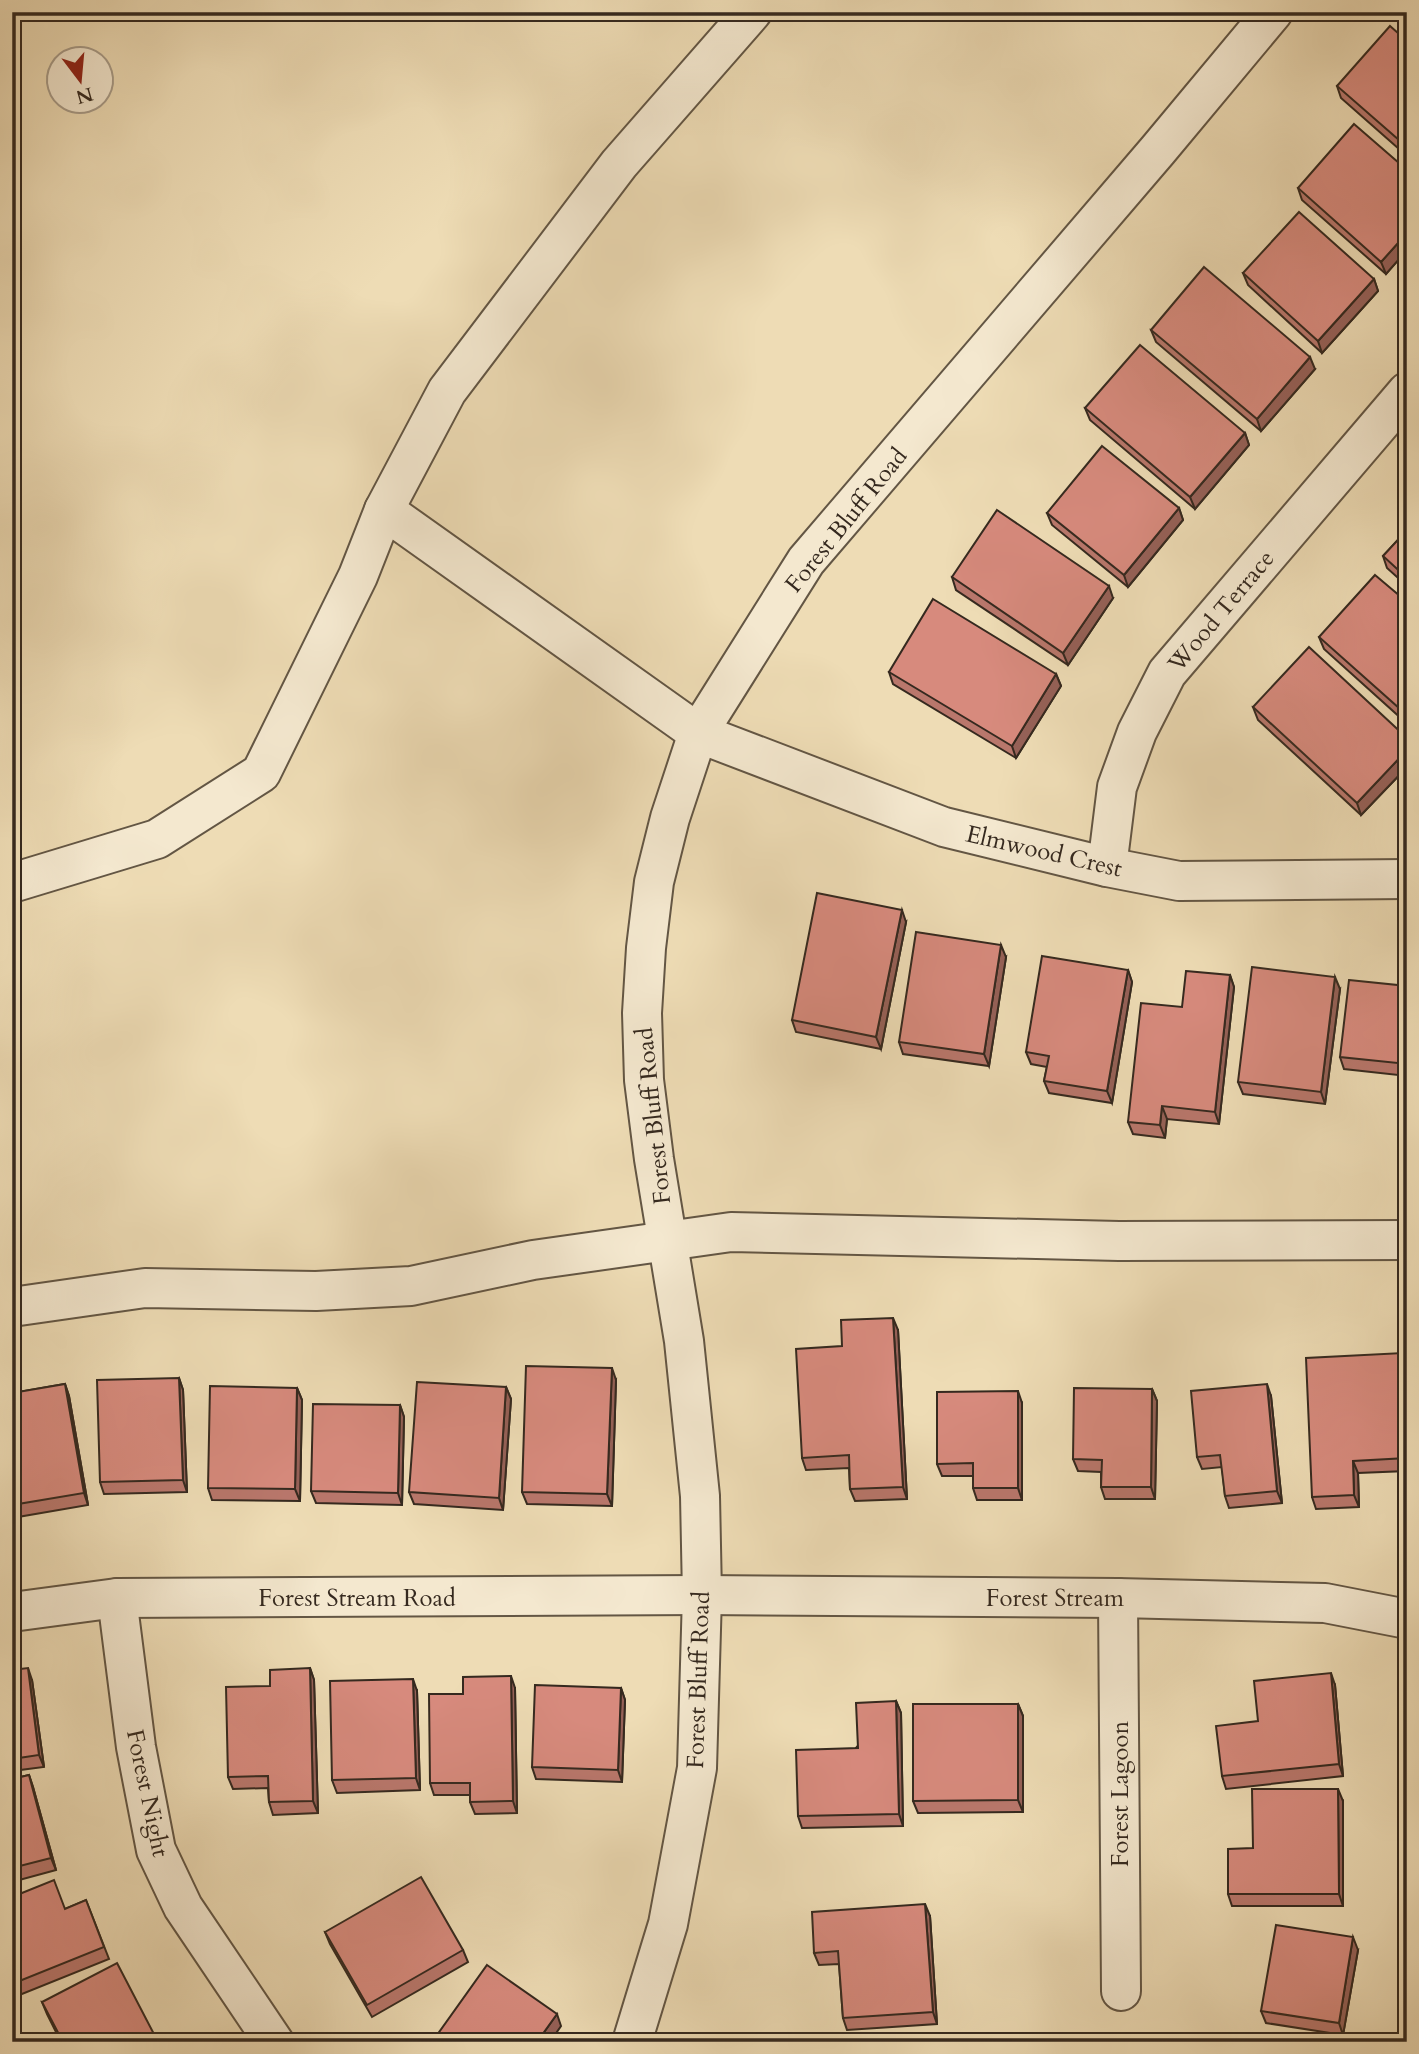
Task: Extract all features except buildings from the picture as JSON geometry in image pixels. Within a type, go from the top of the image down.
[{"type":"street","points":[[12,883],[158,839],[261,773],[358,576],[384,510],[447,391],[619,164],[752,12]]},
{"type":"street","name":"Forest Bluff Road","points":[[632,2042],[668,1924],[697,1768],[702,1595],[699,1483],[684,1341],[644,1080],[642,1013],[654,882],[670,818],[698,733],[806,561],[1273,12]]},
{"type":"street","name":"Wood Terrace","points":[[1107,867],[1117,787],[1137,732],[1167,673],[1407,392]]},
{"type":"street","name":"Elmwood Crest","points":[[384,510],[698,733],[944,827],[1107,867],[1180,881],[1407,879]]},
{"type":"street","points":[[12,1307],[145,1287],[316,1292],[411,1286],[533,1260],[731,1232],[1119,1241],[1407,1240]]},
{"type":"street","name":"Forest Stream","points":[[702,1595],[1118,1598],[1325,1603],[1407,1619]]},
{"type":"street","name":"Forest Stream Road","points":[[12,1612],[117,1598],[702,1595]]},
{"type":"street","name":"Forest Night","points":[[117,1598],[136,1747],[156,1850],[183,1908],[274,2042]]},
{"type":"street","name":"Forest Lagoon","points":[[1118,1598],[1121,1991]]}]
